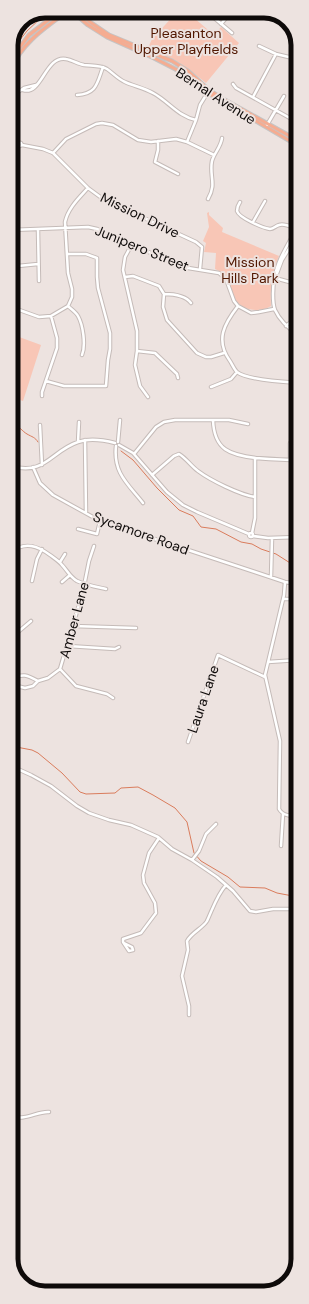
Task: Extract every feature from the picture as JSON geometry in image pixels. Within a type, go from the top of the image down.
[{"type":"main road","points":[[18,50],[29,35],[51,18]]},
{"type":"main road","points":[[18,56],[30,41],[59,18]]},
{"type":"main road","name":"Bernal Avenue","points":[[80,18],[107,37],[185,74],[208,91],[291,141]]},
{"type":"main road","name":"Bernal Avenue","points":[[86,18],[109,34],[172,61],[188,72],[208,91]]},
{"type":"main road","name":"Bernal Avenue","points":[[266,126],[291,137]]},
{"type":"street","points":[[214,18],[232,33]]},
{"type":"street","points":[[221,24],[226,18]]},
{"type":"street","points":[[259,46],[276,54],[291,58]]},
{"type":"street","points":[[253,97],[276,54]]},
{"type":"street","points":[[18,93],[36,85],[51,66],[58,60],[68,59],[85,65],[103,67],[119,79],[153,92],[189,119],[196,120]]},
{"type":"street","points":[[77,95],[83,95],[96,87],[103,67]]},
{"type":"street","points":[[233,84],[236,88],[291,118]]},
{"type":"street","points":[[187,142],[200,105],[208,91]]},
{"type":"street","points":[[266,126],[284,96]]},
{"type":"street","points":[[53,153],[66,138],[96,124],[102,123],[113,125],[144,142],[176,139],[187,142],[214,155]]},
{"type":"street","points":[[208,200],[212,193],[213,187],[211,164],[214,155],[222,142],[222,138]]},
{"type":"street","points":[[158,141],[158,150],[155,162],[178,174]]},
{"type":"street","name":"Mission Drive","points":[[18,142],[22,145]]},
{"type":"street","name":"Mission Drive","points":[[18,146],[22,145],[43,149],[53,153],[88,188],[103,200],[201,245],[202,251],[200,269]]},
{"type":"street","points":[[18,310],[39,317],[51,316],[68,306],[72,298],[72,289],[68,274],[65,228],[66,216],[73,205],[88,188]]},
{"type":"street","points":[[253,222],[265,201]]},
{"type":"street","points":[[240,202],[237,207],[239,215],[253,222],[273,229],[284,224],[291,227]]},
{"type":"street","name":"Junipero Street","points":[[18,231],[88,227],[96,229],[182,267],[215,271],[223,275],[234,302],[238,306]]},
{"type":"street","points":[[38,230],[39,281]]},
{"type":"street","points":[[291,239],[278,262],[273,291],[274,309],[286,326],[291,330]]},
{"type":"street","points":[[132,244],[125,257],[123,270],[137,331],[135,365],[140,386],[148,397]]},
{"type":"street","points":[[275,278],[282,260],[291,246]]},
{"type":"street","points":[[46,381],[64,386],[106,386],[110,349],[110,333],[98,288],[97,258],[86,254],[67,254]]},
{"type":"street","points":[[18,266],[38,264]]},
{"type":"street","points":[[125,277],[133,276],[159,286],[164,294],[162,307],[167,320],[197,353],[206,357],[224,353]]},
{"type":"street","points":[[275,278],[291,282]]},
{"type":"street","points":[[164,294],[180,295],[192,303]]},
{"type":"street","points":[[68,306],[78,316],[84,337],[84,351],[82,355]]},
{"type":"street","points":[[274,309],[251,313],[238,306],[229,318],[224,329],[222,345],[224,353],[237,372],[251,377],[291,383]]},
{"type":"street","points":[[42,396],[57,348],[57,338],[51,316]]},
{"type":"street","points":[[286,326],[291,322]]},
{"type":"street","points":[[137,351],[156,353],[177,374],[178,378]]},
{"type":"street","points":[[211,387],[231,380],[237,372]]},
{"type":"street","points":[[120,420],[115,457],[116,464],[121,476],[143,503]]},
{"type":"street","points":[[134,454],[156,427],[164,422],[175,420],[234,420],[248,424]]},
{"type":"street","points":[[213,420],[216,438],[224,449],[240,456],[290,460],[290,443]]},
{"type":"street","points":[[78,422],[78,442]]},
{"type":"street","points":[[40,425],[42,465]]},
{"type":"street","points":[[85,440],[86,513]]},
{"type":"street","points":[[18,468],[42,465],[64,449],[85,440],[97,440],[117,444],[134,454],[167,492],[183,505],[251,534],[272,538],[291,537]]},
{"type":"street","points":[[152,475],[174,456],[179,454],[191,466],[206,477],[244,494],[255,497]]},
{"type":"street","points":[[251,534],[255,518],[255,458]]},
{"type":"street","name":"Sycamore Road","points":[[33,467],[38,480],[53,495],[100,520],[235,566],[291,583]]},
{"type":"street","points":[[78,529],[98,534],[100,520]]},
{"type":"street","points":[[271,577],[272,538]]},
{"type":"street","points":[[18,548],[34,546],[42,549],[60,562],[70,575],[77,581],[106,589]]},
{"type":"street","name":"Amber Lane","points":[[18,686],[25,688],[33,686],[38,681],[48,678],[60,669],[86,583],[89,561],[94,546]]},
{"type":"street","points":[[32,581],[37,559],[42,549]]},
{"type":"street","points":[[60,562],[64,554]]},
{"type":"street","points":[[62,582],[70,575]]},
{"type":"street","points":[[285,582],[283,599],[268,662],[266,677],[280,741],[279,809],[283,814],[291,816]]},
{"type":"street","points":[[283,599],[291,599]]},
{"type":"street","points":[[18,632],[31,621]]},
{"type":"street","points":[[73,626],[136,628]]},
{"type":"street","points":[[68,646],[115,649],[119,647]]},
{"type":"street","name":"Laura Lane","points":[[188,742],[218,655],[266,677]]},
{"type":"street","points":[[268,662],[291,660]]},
{"type":"street","points":[[60,669],[76,686],[107,694],[113,698]]},
{"type":"street","name":"Amber Lane","points":[[18,678],[25,675],[38,681]]},
{"type":"street","points":[[18,769],[51,786],[85,811],[109,820],[131,825],[159,838],[172,849],[211,872],[226,885],[247,908],[253,912],[273,909],[291,909]]},
{"type":"street","points":[[282,846],[283,814]]},
{"type":"street","points":[[192,860],[198,852],[206,834],[216,824]]},
{"type":"street","points":[[124,943],[123,938],[141,933],[156,913],[155,904],[144,883],[142,874],[149,853],[159,838]]},
{"type":"street","points":[[189,1015],[189,1006],[182,976],[188,950],[187,941],[195,931],[204,925],[217,898],[226,885]]},
{"type":"street","points":[[18,1117],[32,1116],[42,1112],[49,1112]]},
{"type":"green space","name":"Pleasanton Upper Playfields","points":[[172,18],[194,18],[214,35],[221,27],[239,43],[206,83],[178,63],[148,48],[152,39]]},
{"type":"green space","name":"Mission Hills Park","points":[[209,212],[209,215],[223,228],[222,232],[279,256],[272,281],[271,306],[262,310],[252,310],[242,306],[234,297],[228,278],[215,269],[216,253],[204,252],[206,243],[203,241],[209,227],[207,213]]},
{"type":"green space","points":[[18,337],[41,345],[23,401],[18,399]]},
{"type":"green space","points":[[18,1257],[23,1274],[20,1269]]},
{"type":"waterway","points":[[19,41],[40,19]]},
{"type":"waterway","points":[[18,427],[25,433],[35,438],[38,442]]},
{"type":"waterway","points":[[121,451],[133,460],[157,488],[179,510],[193,516],[201,527],[216,529],[241,542],[252,544],[276,554],[291,564]]},
{"type":"waterway","points":[[18,747],[32,750],[38,753],[62,773],[80,792],[86,794],[115,793],[121,788],[138,787],[153,795],[175,808],[187,822],[194,853],[201,861],[228,877],[240,887],[265,888],[277,893],[291,896]]}]
